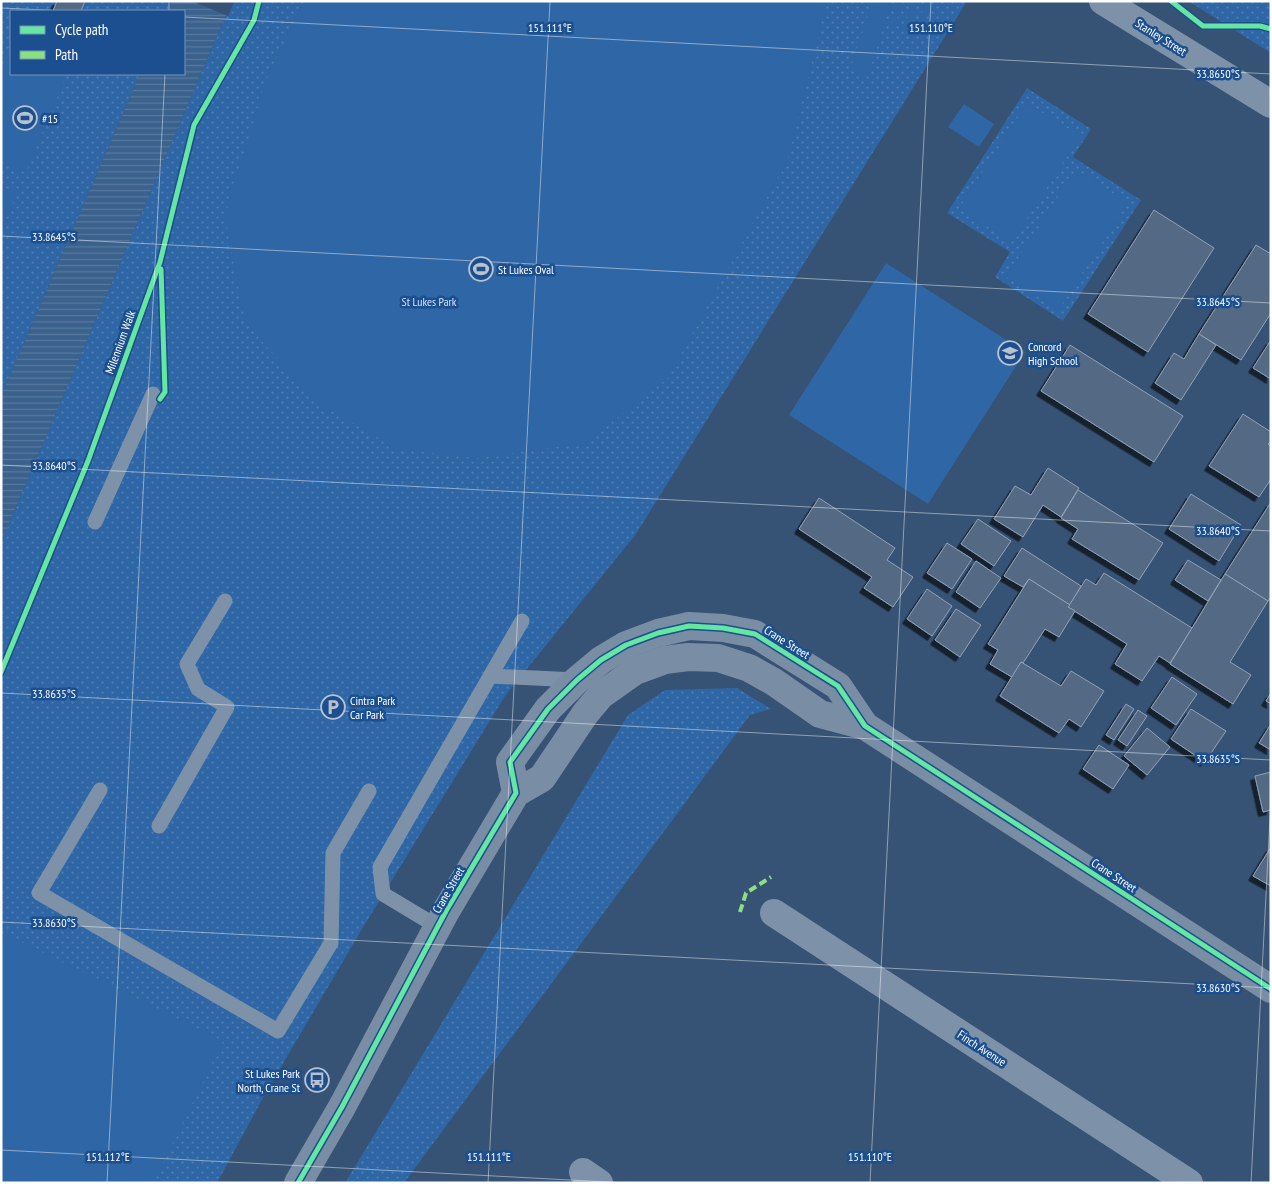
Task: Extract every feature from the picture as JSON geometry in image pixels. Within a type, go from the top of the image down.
[{"type":"main road","name":"Crane Street","points":[[516,793],[510,762],[548,709],[577,680],[601,660],[626,644],[658,633],[689,626],[723,628],[755,634],[838,686],[865,726]]},
{"type":"main road","name":"Crane Street","points":[[298,1183],[342,1107],[438,927],[516,793],[542,778],[585,714],[601,695],[635,671],[665,660],[688,657],[718,658],[749,668],[774,682],[820,714],[865,726],[1271,989]]},
{"type":"street","name":"Stanley Street","points":[[1103,1],[1271,104]]},
{"type":"street","name":"Finch Avenue","points":[[774,913],[1189,1183]]},
{"type":"lane","points":[[95,522],[153,394]]},
{"type":"lane","points":[[159,826],[227,707],[198,689],[187,664],[225,601]]},
{"type":"lane","points":[[438,927],[383,894],[380,867],[522,621]]},
{"type":"lane","points":[[491,676],[577,680]]},
{"type":"lane","points":[[100,790],[39,893],[278,1032],[331,943],[333,853],[369,791]]},
{"type":"green space","points":[[1,1],[172,1],[168,10],[10,10],[10,75],[140,75],[1,396]]},
{"type":"green space","name":"St Lukes Park","points":[[232,1],[967,1],[636,534],[505,696],[362,929],[264,1096],[217,1183],[1,1183],[1,542]]},
{"type":"green space","name":"St Lukes Oval","points":[[304,1],[827,1],[788,159],[668,378],[585,443],[478,458],[398,449],[317,403],[245,322],[225,216],[266,80]]},
{"type":"green space","points":[[873,1],[892,1],[868,75],[850,70]]},
{"type":"green space","points":[[898,1],[903,1],[895,25],[891,24]]},
{"type":"green space","points":[[913,1],[917,1],[909,29],[904,28]]},
{"type":"green space","points":[[926,1],[931,1],[921,34],[916,32]]},
{"type":"green space","points":[[1188,1],[1271,1],[1271,53]]},
{"type":"green space","name":"#15","points":[[10,50],[10,75],[67,75],[26,172],[1,161],[1,71]]},
{"type":"green space","points":[[1027,88],[1091,129],[1073,157],[1141,200],[1063,321],[995,277],[1010,252],[947,213]]},
{"type":"green space","points":[[1027,103],[1080,136],[1012,242],[959,209]]},
{"type":"green space","points":[[964,104],[994,124],[979,147],[948,127]]},
{"type":"green space","points":[[1076,169],[1128,203],[1058,310],[1006,277]]},
{"type":"green space","points":[[1,186],[17,193],[1,231]]},
{"type":"green space","points":[[886,263],[1025,352],[928,504],[789,415]]},
{"type":"green space","points":[[737,688],[771,709],[750,715],[404,1183],[345,1183],[628,715],[665,690]]},
{"type":"green space","points":[[1,932],[223,1041],[153,1183],[1,1183]]},
{"type":"shaded area","points":[[172,1],[232,1],[1,542],[1,396],[140,75],[185,75],[185,10],[168,10]]},
{"type":"pier","points":[[192,1],[232,1],[234,2],[228,16]]},
{"type":"building","points":[[57,1],[85,1],[81,10],[53,10]]},
{"type":"building","points":[[1154,210],[1214,248],[1148,352],[1088,314]]},
{"type":"building","points":[[1256,245],[1271,254],[1271,313],[1241,360],[1199,334]]},
{"type":"building","points":[[1199,334],[1216,345],[1181,400],[1155,383],[1174,353],[1184,359]]},
{"type":"building","points":[[1271,340],[1271,379],[1253,368]]},
{"type":"building","points":[[1070,345],[1183,416],[1154,462],[1041,391]]},
{"type":"building","points":[[1243,414],[1271,432],[1271,441],[1268,444],[1271,446],[1271,479],[1259,497],[1209,466]]},
{"type":"building","points":[[1048,468],[1079,488],[1061,517],[1043,505],[1023,537],[994,519],[1015,486],[1031,495]]},
{"type":"building","points":[[1078,490],[1163,543],[1139,580],[1072,539],[1078,529],[1061,518]]},
{"type":"building","points":[[1191,494],[1241,525],[1219,561],[1169,529]]},
{"type":"building","points":[[819,498],[895,548],[887,560],[913,577],[893,607],[864,588],[872,577],[799,529]]},
{"type":"building","points":[[1271,502],[1271,597],[1268,601],[1225,574]]},
{"type":"building","points":[[978,519],[1011,541],[994,566],[961,544]]},
{"type":"building","points":[[947,543],[972,559],[952,589],[927,573]]},
{"type":"building","points":[[1022,548],[1081,586],[1070,605],[1029,579],[1023,587],[1004,576]]},
{"type":"building","points":[[1188,560],[1221,580],[1208,601],[1175,580]]},
{"type":"building","points":[[976,561],[1001,578],[980,608],[956,592]]},
{"type":"building","points":[[1104,573],[1192,628],[1170,663],[1159,656],[1142,681],[1115,664],[1127,644],[1068,607],[1086,579],[1096,585]]},
{"type":"building","points":[[1225,574],[1268,601],[1230,662],[1251,675],[1233,704],[1170,664]]},
{"type":"building","points":[[1029,579],[1070,605],[1068,607],[1075,611],[1059,637],[1045,629],[1012,677],[990,664],[998,650],[988,644]]},
{"type":"building","points":[[927,589],[952,606],[932,636],[907,619]]},
{"type":"building","points":[[956,609],[981,625],[960,657],[935,640]]},
{"type":"building","points":[[1021,662],[1061,686],[1071,671],[1104,691],[1081,727],[1069,719],[1059,733],[1000,696]]},
{"type":"building","points":[[1172,677],[1197,694],[1176,725],[1151,708]]},
{"type":"building","points":[[1271,693],[1271,704],[1266,701]]},
{"type":"building","points":[[1126,704],[1134,709],[1114,740],[1106,735]]},
{"type":"building","points":[[1191,709],[1226,731],[1205,762],[1171,739]]},
{"type":"building","points":[[1138,710],[1147,716],[1127,746],[1118,740]]},
{"type":"building","points":[[1271,724],[1271,750],[1259,743]]},
{"type":"building","points":[[1147,728],[1170,747],[1147,775],[1124,756]]},
{"type":"building","points":[[1099,745],[1129,765],[1113,789],[1083,769]]},
{"type":"building","points":[[1271,772],[1271,810],[1263,812],[1255,776]]},
{"type":"building","points":[[1271,847],[1271,886],[1253,876]]},
{"type":"marked path","points":[[740,912],[746,893],[771,877]]},
{"type":"cycle path","name":"Milennium Walk","points":[[1,672],[88,461],[160,262],[194,125],[254,20],[259,1]]},
{"type":"cycle path","points":[[1171,1],[1203,26],[1260,26],[1271,29]]},
{"type":"cycle path","points":[[160,399],[165,392],[161,269]]},
{"type":"cycle path","points":[[298,1183],[342,1107],[446,911],[516,793],[510,762],[548,709],[577,680],[601,660],[626,645],[658,633],[689,626],[723,628],[755,634],[838,686],[865,726],[1271,989]]},
{"type":"place","name":"#15","points":[[25,118]]},
{"type":"place","name":"St Lukes Oval","points":[[481,269]]},
{"type":"place","name":"Concord High School","points":[[1010,353]]},
{"type":"place","name":"Cintra Park Car Park","points":[[333,707]]},
{"type":"place","name":"St Lukes Park North, Crane St","points":[[317,1080]]}]
